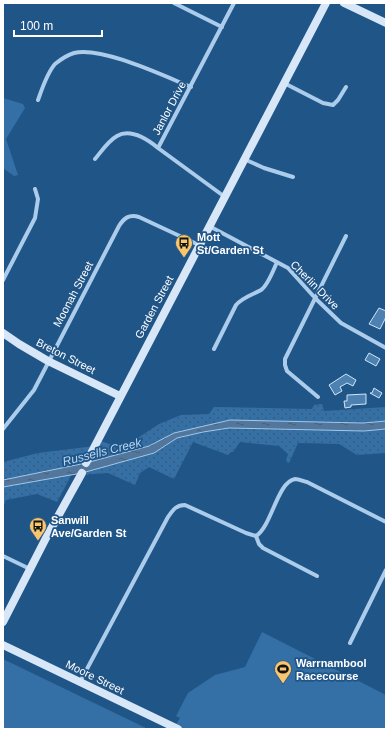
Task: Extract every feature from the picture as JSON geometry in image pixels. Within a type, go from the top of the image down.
[{"type":"street","points":[[174,3],[222,27]]},
{"type":"street","name":"Janlor Drive","points":[[225,197],[158,148],[234,3]]},
{"type":"street","name":"Garden Street","points":[[3,622],[326,3]]},
{"type":"street","points":[[344,3],[386,23]]},
{"type":"street","points":[[38,100],[48,75],[54,65],[63,58],[74,53],[87,53],[116,58],[191,87]]},
{"type":"street","points":[[283,83],[323,103],[332,105],[338,100],[346,87]]},
{"type":"street","points":[[95,159],[118,135],[128,133],[138,135],[148,140],[158,148]]},
{"type":"street","points":[[244,158],[264,168],[293,177]]},
{"type":"street","points":[[3,280],[35,218],[38,199],[35,189]]},
{"type":"street","name":"Moonah Street","points":[[3,429],[34,390],[119,226],[126,218],[134,216],[199,245]]},
{"type":"street","name":"Cherlin Drive","points":[[209,226],[288,268],[316,299],[341,323],[386,348]]},
{"type":"street","points":[[318,397],[287,371],[285,359],[346,236]]},
{"type":"street","points":[[214,349],[236,304],[241,299],[265,286],[277,262]]},
{"type":"street","name":"Breton Street","points":[[3,333],[48,362],[120,396]]},
{"type":"street","points":[[256,536],[264,529],[283,490],[289,482],[297,479],[307,482],[386,522]]},
{"type":"street","points":[[79,682],[161,529],[176,507],[185,505],[246,533],[256,536]]},
{"type":"street","points":[[256,536],[259,544],[263,548],[317,576]]},
{"type":"street","points":[[3,556],[30,569]]},
{"type":"street","points":[[350,643],[386,570]]},
{"type":"street","name":"Moore Street","points":[[3,645],[178,729]]},
{"type":"shaded area","points":[[3,98],[23,104],[25,108],[6,139],[18,175],[14,176],[3,168]]},
{"type":"shaded area","points":[[322,404],[324,411],[386,407],[386,453],[357,455],[339,444],[298,443],[289,463],[286,461],[288,454],[279,446],[240,442],[233,452],[228,455],[193,442],[174,479],[149,467],[140,473],[135,485],[108,473],[80,475],[83,469],[73,472],[57,502],[37,494],[6,500],[3,508],[3,462],[38,453],[95,446],[98,440],[112,445],[133,441],[159,424],[181,415],[209,414],[214,407],[312,409],[314,405]]},
{"type":"shaded area","name":"Warrnambool Racecourse","points":[[262,632],[386,695],[386,729],[173,729],[180,718],[176,716],[188,693],[215,675],[245,667]]},
{"type":"shaded area","points":[[3,659],[148,729],[3,729]]},
{"type":"water","points":[[230,420],[363,423],[386,421],[386,429],[364,431],[229,428],[177,438],[154,453],[82,473],[3,487],[3,480],[86,463],[149,446],[174,433]]},
{"type":"building","points":[[379,308],[386,311],[386,317],[380,329],[369,324]]},
{"type":"building","points":[[369,353],[380,359],[376,366],[365,360]]},
{"type":"building","points":[[346,374],[356,380],[353,386],[347,383],[340,387],[342,391],[335,395],[329,385]]},
{"type":"building","points":[[374,388],[382,393],[379,398],[370,393],[372,393]]},
{"type":"building","points":[[366,394],[366,404],[351,405],[351,407],[345,408],[344,401],[347,401],[347,395]]},
{"type":"place","name":"Mott St/Garden St","points":[[184,258]]},
{"type":"place","name":"Sanwill Ave/Garden St","points":[[38,541]]},
{"type":"place","name":"Warrnambool Racecourse","points":[[283,684]]},
{"type":"water label","name":"Russells Creek","points":[[102,452]]}]
